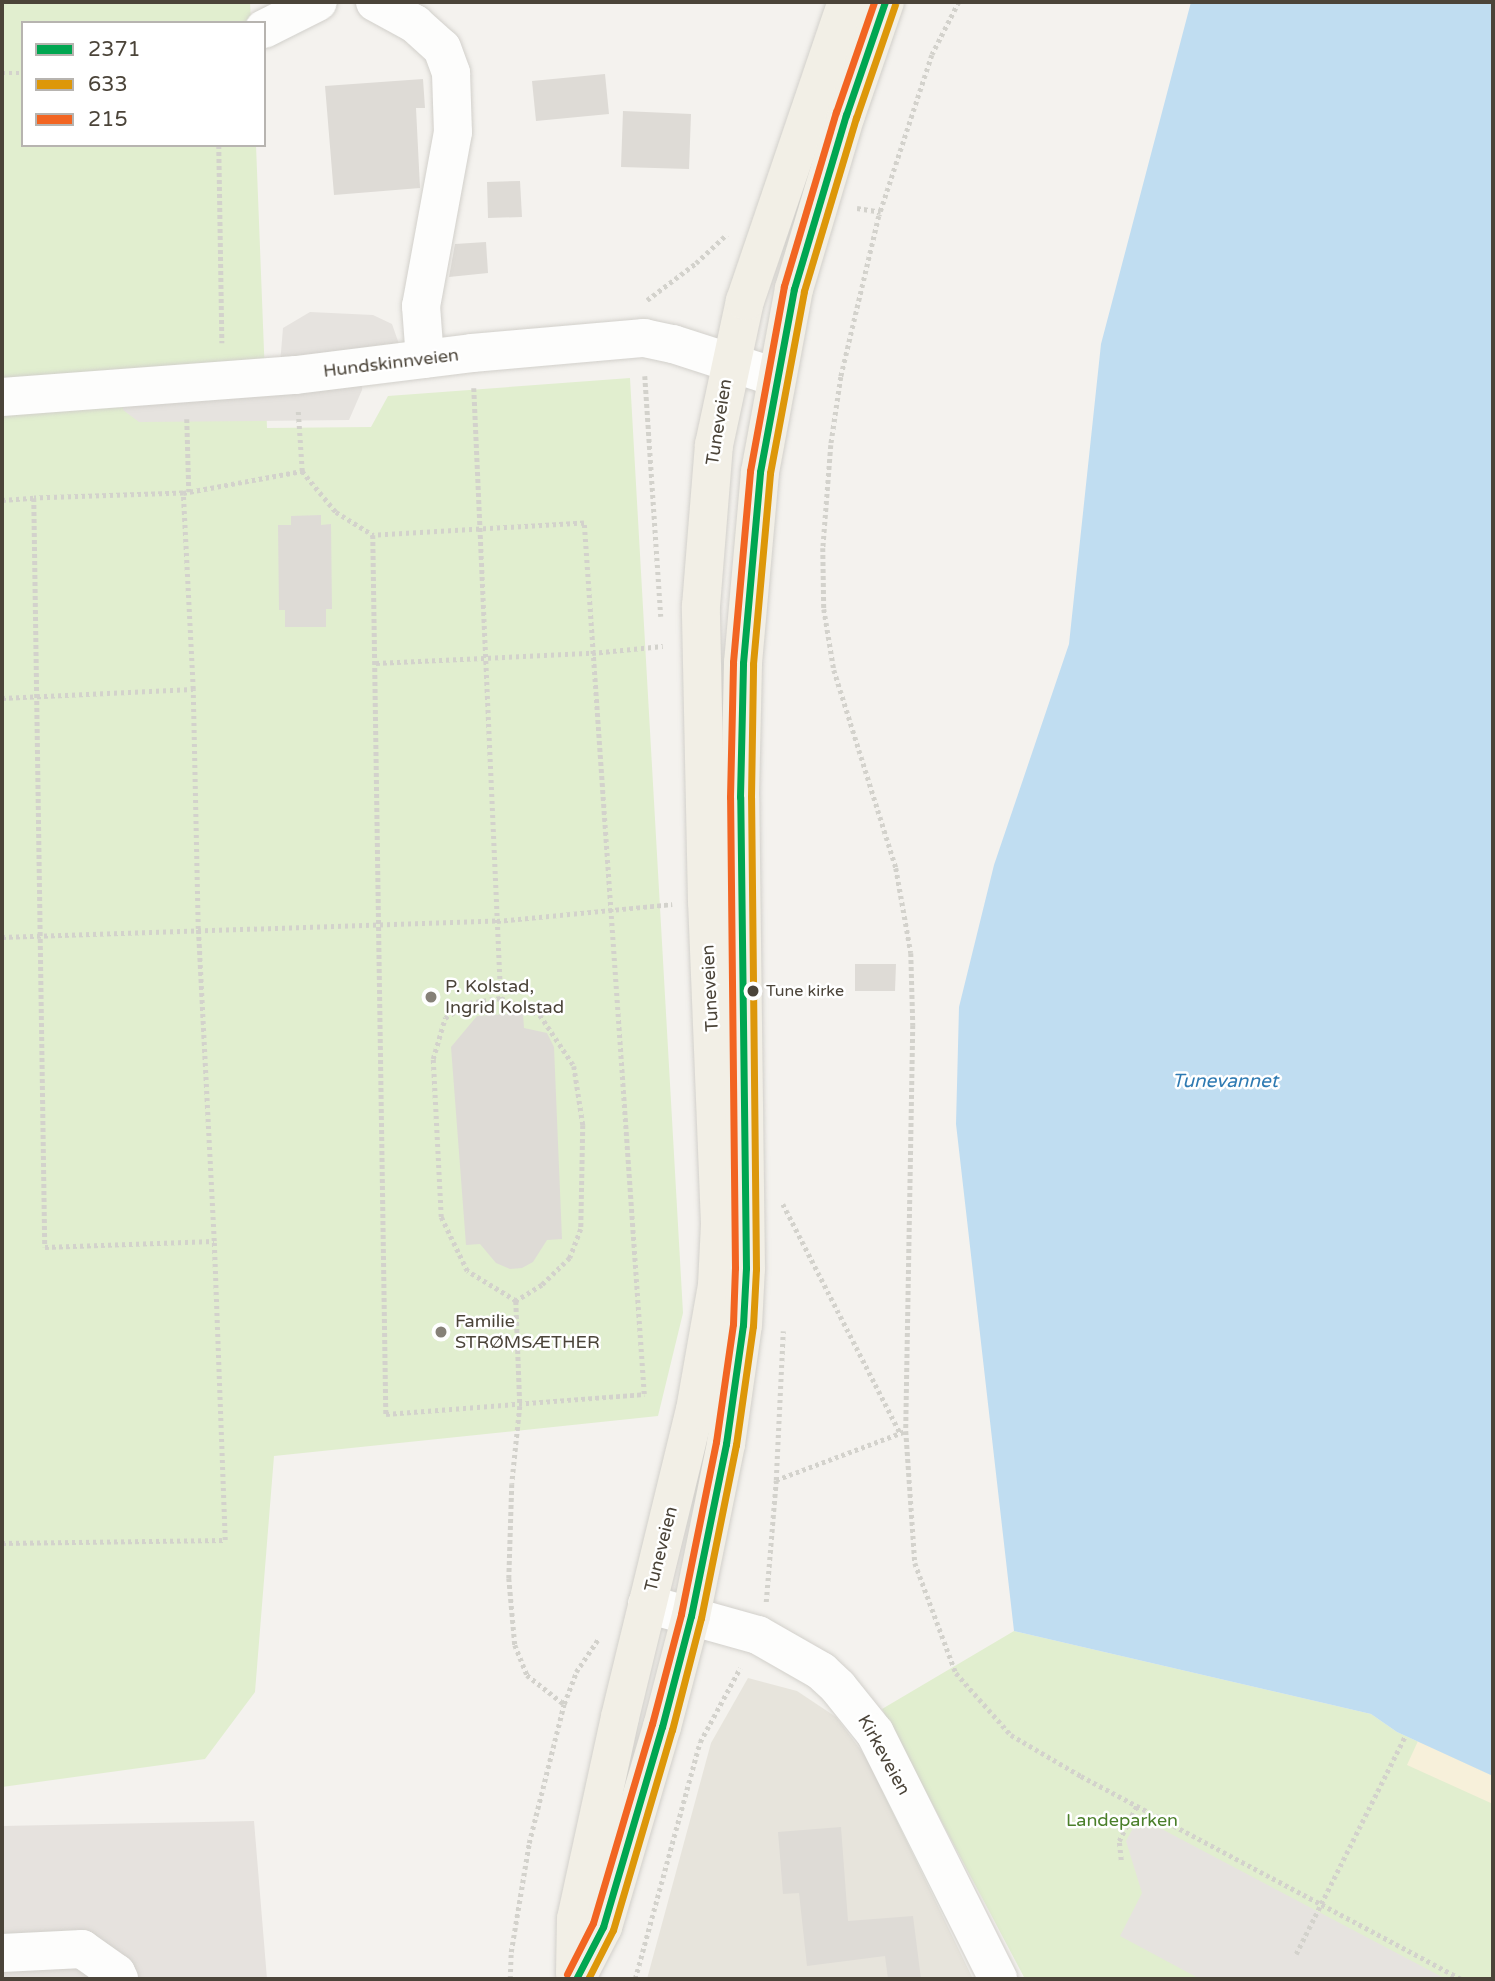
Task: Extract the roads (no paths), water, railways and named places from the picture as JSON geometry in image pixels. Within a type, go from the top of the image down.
[{"type":"main road","name":"Tuneveien","points":[[576,1979],[576,1919],[647,1604],[695,1410],[709,1341],[716,1285],[720,1224],[707,902],[701,606],[714,445],[730,362],[769,225],[847,2]]},
{"type":"main road","name":"Tuneveien","points":[[576,1979],[603,1927],[662,1727],[691,1616],[726,1444],[744,1302],[747,1210],[740,797],[743,663],[751,552],[775,377],[794,289],[846,115],[885,2]]},
{"type":"street","points":[[266,28],[318,2]]},
{"type":"street","points":[[375,2],[415,24],[442,48],[451,73],[453,132],[421,306],[425,359]]},
{"type":"street","name":"Hundskinnveien","points":[[2,397],[296,375],[472,353],[643,338],[775,377]]},
{"type":"street","name":"Kirkeveien","points":[[647,1604],[758,1635],[821,1671],[858,1708],[875,1733],[998,1979]]},
{"type":"street","points":[[2,1953],[82,1949],[116,1973],[119,1979]]},
{"type":"water","name":"Tunevannet","points":[[1191,2],[1493,2],[1493,1776],[1397,1732],[1371,1714],[1014,1631],[956,1124],[959,1007],[994,865],[1069,644],[1101,344]]},
{"type":"place","name":"Tune kirke","points":[[753,991]]},
{"type":"place","name":"P. Kolstad, Ingrid Kolstad","points":[[431,997]]},
{"type":"place","name":"Familie STRØMSÆTHER","points":[[441,1332]]},
{"type":"park label","name":"Landeparken","points":[[1122,1820]]}]
